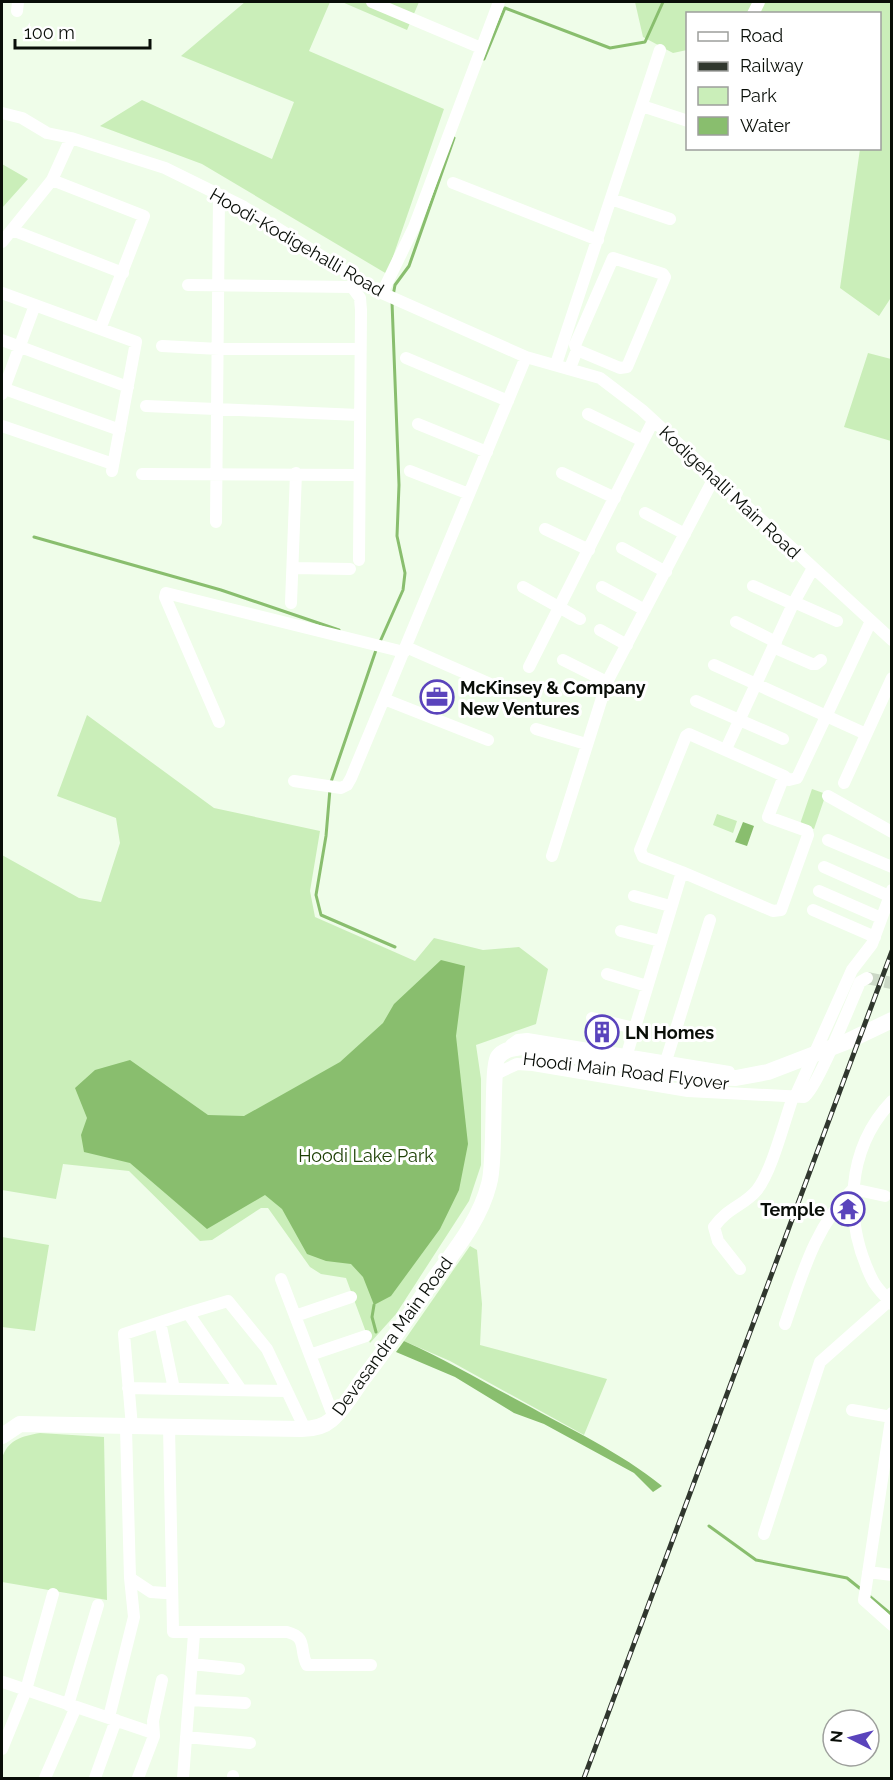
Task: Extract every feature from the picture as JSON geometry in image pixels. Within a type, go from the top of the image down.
[{"type":"main road","name":"Hoodi Main Road Flyover","points":[[505,1063],[736,1078],[768,1072],[846,1042],[891,1020]]},
{"type":"main road","name":"Hoodi Main Road Flyover","points":[[505,1063],[518,1056],[533,1057],[723,1086],[752,1083],[785,1074],[891,1029]]},
{"type":"main road","name":"Devasandra Main Road","points":[[2,1436],[20,1425],[305,1429],[322,1425],[334,1418],[379,1359],[469,1230],[489,1184],[493,1161],[496,1098],[505,1063]]},
{"type":"street","points":[[372,2],[481,48]]},
{"type":"street","points":[[390,296],[499,2]]},
{"type":"street","points":[[556,364],[660,50]]},
{"type":"street","points":[[642,106],[686,121]]},
{"type":"street","name":"Hoodi-Kodigehalli Road","points":[[2,113],[22,118],[47,133],[165,168],[244,207],[390,296],[526,357],[556,364]]},
{"type":"street","points":[[2,242],[52,180],[70,138]]},
{"type":"street","points":[[52,180],[144,216],[100,329]]},
{"type":"street","points":[[453,183],[598,240]]},
{"type":"street","points":[[216,522],[219,195]]},
{"type":"street","points":[[611,200],[670,219]]},
{"type":"street","points":[[12,230],[123,273]]},
{"type":"street","points":[[613,258],[663,274],[665,277],[627,367],[620,368],[578,350],[575,345],[613,258]]},
{"type":"street","points":[[188,285],[352,287],[360,298],[359,475],[354,564],[292,568]]},
{"type":"street","points":[[2,293],[136,342],[112,467],[2,426]]},
{"type":"street","points":[[35,305],[2,390],[120,430]]},
{"type":"street","points":[[2,340],[128,387]]},
{"type":"street","points":[[162,346],[219,350],[359,349]]},
{"type":"street","points":[[570,368],[578,350]]},
{"type":"street","points":[[294,781],[337,788],[347,784],[351,778],[526,357]]},
{"type":"street","points":[[406,358],[508,401]]},
{"type":"street","name":"Kodigehalli Main Road","points":[[556,364],[600,378],[653,421],[891,640]]},
{"type":"street","points":[[146,406],[359,415]]},
{"type":"street","points":[[588,414],[643,441]]},
{"type":"street","points":[[529,667],[653,421]]},
{"type":"street","points":[[418,424],[487,452]]},
{"type":"street","points":[[410,471],[469,494]]},
{"type":"street","points":[[291,603],[296,473]]},
{"type":"street","points":[[562,473],[615,498]]},
{"type":"street","points":[[142,474],[359,475]]},
{"type":"street","points":[[552,856],[607,682],[714,478]]},
{"type":"street","points":[[645,513],[684,534]]},
{"type":"street","points":[[545,529],[589,550]]},
{"type":"street","points":[[621,548],[666,572]]},
{"type":"street","points":[[726,749],[794,603],[813,568]]},
{"type":"street","points":[[753,586],[837,621]]},
{"type":"street","points":[[523,587],[580,619]]},
{"type":"street","points":[[603,587],[645,610]]},
{"type":"street","points":[[219,722],[165,597],[166,593],[369,644],[405,649],[497,687]]},
{"type":"street","points":[[784,776],[768,817],[807,831],[808,835],[781,910],[773,911],[643,857],[640,850],[687,735],[726,749],[784,776],[789,780],[797,778],[871,621]]},
{"type":"street","points":[[735,622],[812,664],[821,660]]},
{"type":"street","points":[[600,630],[627,645]]},
{"type":"street","points":[[563,660],[607,682]]},
{"type":"street","points":[[714,664],[866,734]]},
{"type":"street","points":[[844,783],[891,678]]},
{"type":"street","points":[[384,699],[488,741]]},
{"type":"street","points":[[696,701],[783,739]]},
{"type":"street","points":[[536,729],[586,744]]},
{"type":"street","points":[[828,796],[891,832]]},
{"type":"street","points":[[828,840],[891,867]]},
{"type":"street","points":[[740,1269],[718,1241],[714,1227],[724,1213],[756,1191],[765,1176],[817,1048],[852,970],[874,937],[890,893],[824,867]]},
{"type":"street","points":[[627,1054],[682,872]]},
{"type":"street","points":[[819,891],[881,918]]},
{"type":"street","points":[[634,896],[670,906]]},
{"type":"street","points":[[813,910],[874,937]]},
{"type":"street","points":[[666,1061],[710,920]]},
{"type":"street","points":[[621,931],[660,941]]},
{"type":"street","points":[[607,974],[647,986]]},
{"type":"street","points":[[817,1048],[762,1066],[734,1072],[527,1039],[518,1040],[505,1063],[533,1065],[688,1092],[798,1097],[809,1095],[860,982],[867,978]]},
{"type":"street","points":[[592,1018],[634,1028]]},
{"type":"street","points":[[762,1066],[766,1096]]},
{"type":"street","points":[[764,1534],[820,1362],[891,1299],[873,1282],[864,1259],[854,1216],[853,1189],[865,1136],[891,1101]]},
{"type":"street","points":[[853,1189],[885,1196]]},
{"type":"street","points":[[785,1324],[811,1249],[837,1205],[853,1189]]},
{"type":"street","points":[[281,1279],[334,1418]]},
{"type":"street","points":[[295,1317],[351,1297]]},
{"type":"street","points":[[95,1779],[113,1718],[134,1617],[130,1578],[129,1428],[124,1334],[228,1301],[267,1349],[305,1429]]},
{"type":"street","points":[[188,1313],[241,1390]]},
{"type":"street","points":[[160,1322],[174,1389]]},
{"type":"street","points":[[310,1355],[366,1336]]},
{"type":"street","points":[[128,1388],[287,1391]]},
{"type":"street","points":[[852,1410],[891,1415],[864,1600],[891,1625]]},
{"type":"street","points":[[168,1426],[173,1632],[194,1634],[287,1632],[300,1637],[303,1642],[304,1662],[310,1666],[371,1665]]},
{"type":"street","points":[[868,1572],[891,1575]]},
{"type":"street","points":[[130,1578],[151,1592],[165,1593]]},
{"type":"street","points":[[2,1749],[26,1690],[53,1594]]},
{"type":"street","points":[[45,1779],[72,1706],[98,1605]]},
{"type":"street","points":[[183,1779],[194,1634]]},
{"type":"street","points":[[192,1664],[239,1669]]},
{"type":"street","points":[[138,1779],[153,1733],[162,1680]]},
{"type":"street","points":[[3,1682],[153,1733]]},
{"type":"street","points":[[189,1700],[245,1703]]},
{"type":"street","points":[[186,1737],[250,1743]]},
{"type":"green space","points":[[245,2],[330,2],[309,51],[444,109],[387,274],[202,164],[100,126],[142,100],[272,159],[294,102],[181,56]]},
{"type":"green space","points":[[342,2],[419,2],[407,30]]},
{"type":"green space","points":[[635,2],[891,2],[892,296],[879,316],[840,288],[860,150],[881,150],[881,12],[686,12],[686,50],[673,53],[643,37]]},
{"type":"green space","points":[[2,164],[28,179],[2,208]]},
{"type":"green space","points":[[868,353],[891,359],[891,441],[844,427]]},
{"type":"green space","points":[[87,715],[214,808],[320,831],[310,891],[315,917],[415,961],[434,938],[483,950],[519,947],[548,969],[536,1024],[476,1045],[481,1079],[481,1165],[469,1201],[396,1314],[370,1343],[346,1278],[321,1274],[310,1267],[268,1208],[261,1208],[212,1240],[200,1241],[129,1171],[63,1164],[56,1199],[2,1190],[2,855],[79,898],[101,902],[120,843],[116,818],[57,796]]},
{"type":"green space","points":[[812,789],[826,794],[814,829],[800,824]]},
{"type":"green space","points":[[717,814],[737,821],[733,833],[713,825]]},
{"type":"green space","points":[[2,1237],[49,1245],[35,1331],[2,1327]]},
{"type":"green space","points":[[470,1246],[477,1250],[482,1304],[480,1345],[607,1379],[584,1435],[450,1361],[404,1341]]},
{"type":"green space","points":[[40,1433],[104,1437],[107,1600],[2,1582],[2,1459],[11,1443]]},
{"type":"water","points":[[743,822],[754,826],[747,846],[735,842]]},
{"type":"water","name":"Hoodi Lake Park","points":[[441,960],[465,966],[456,1036],[468,1144],[459,1190],[440,1229],[391,1296],[374,1305],[363,1277],[351,1264],[326,1261],[307,1254],[282,1209],[265,1195],[207,1229],[130,1163],[84,1152],[81,1135],[87,1118],[75,1088],[95,1070],[130,1060],[208,1115],[244,1116],[340,1062],[383,1023],[394,1004]]},
{"type":"water","points":[[404,1341],[594,1442],[629,1462],[662,1486],[653,1492],[634,1473],[544,1424],[514,1413],[455,1377],[396,1352]]},
{"type":"waterway","points":[[484,59],[505,8],[610,48],[645,42],[663,2]]},
{"type":"waterway","points":[[393,296],[395,285],[409,266],[454,138]]},
{"type":"waterway","points":[[379,644],[403,590],[405,573],[397,536],[399,485],[392,302]]},
{"type":"waterway","points":[[34,537],[221,590],[339,630]]},
{"type":"waterway","points":[[331,782],[376,650]]},
{"type":"waterway","points":[[330,789],[326,836],[316,895],[321,915],[395,947]]},
{"type":"waterway","points":[[374,1305],[372,1317],[376,1332]]},
{"type":"waterway","points":[[709,1526],[756,1560],[847,1578],[862,1590]]},
{"type":"waterway","points":[[868,1595],[892,1615]]},
{"type":"tunnel","points":[[867,978],[892,983]]},
{"type":"railway","points":[[584,1778],[892,951]]},
{"type":"place","name":"McKinsey & Company New Ventures","points":[[437,697]]},
{"type":"place","name":"LN Homes","points":[[602,1032]]},
{"type":"place","name":"Temple","points":[[848,1209]]}]
